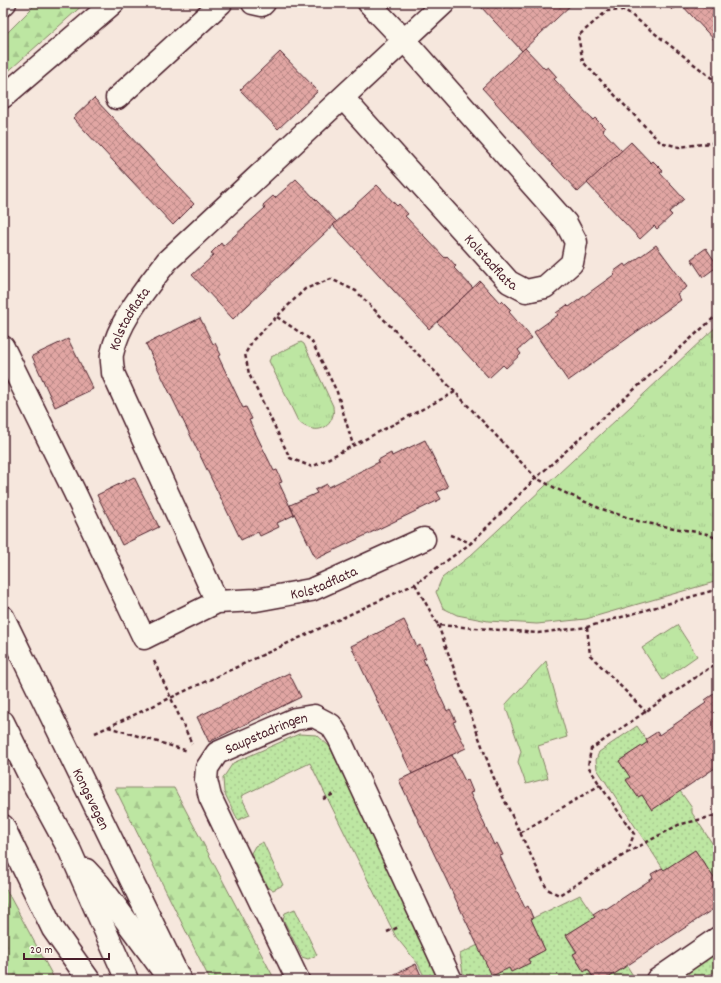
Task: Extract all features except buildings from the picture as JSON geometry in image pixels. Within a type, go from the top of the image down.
[{"type":"street","points":[[3,97],[113,3]]},
{"type":"street","points":[[117,98],[221,3]]},
{"type":"street","points":[[253,3],[262,5],[264,3]]},
{"type":"street","name":"Kolstadflata","points":[[344,98],[508,282],[526,291],[546,287],[572,263],[576,242],[566,223],[404,40],[369,3]]},
{"type":"street","name":"Kolstadflata","points":[[217,602],[113,373],[112,356],[118,337],[136,301],[167,261],[344,98],[444,3]]},
{"type":"street","points":[[3,347],[74,490],[144,638]]},
{"type":"street","name":"Kolstadflata","points":[[144,638],[217,602],[256,600],[311,590],[424,539]]},
{"type":"street","name":"Kongsvegen","points":[[3,617],[180,980]]},
{"type":"street","name":"Saupstadringen","points":[[202,761],[295,719],[314,716],[331,725],[339,738],[451,980]]},
{"type":"street","points":[[3,722],[32,781],[70,851],[127,980]]},
{"type":"street","points":[[202,761],[210,797],[298,980]]},
{"type":"street","points":[[3,826],[53,929],[89,980]]},
{"type":"street","points":[[70,851],[99,884],[170,980]]},
{"type":"street","points":[[657,980],[718,938]]},
{"type":"path","points":[[718,83],[625,10],[607,11],[578,36],[583,62],[660,142],[680,147],[718,142]]},
{"type":"path","points":[[456,392],[312,466],[290,458],[249,374],[245,354],[253,340],[305,289],[331,279],[356,291],[456,392],[536,478],[599,508],[642,522],[707,534],[718,538]]},
{"type":"path","points":[[95,734],[415,584],[471,543],[536,478],[718,314]]},
{"type":"path","points":[[277,317],[311,340],[337,392],[353,445]]},
{"type":"path","points":[[415,584],[438,626],[493,776],[547,889],[559,895],[627,853],[678,825],[718,815]]},
{"type":"path","points":[[438,626],[538,633],[587,627],[718,589]]},
{"type":"path","points":[[587,627],[590,655],[646,712]]},
{"type":"path","points":[[144,638],[170,698],[202,761]]},
{"type":"path","points":[[627,853],[634,834],[588,766],[591,749],[718,662]]},
{"type":"path","points":[[108,727],[202,761]]},
{"type":"path","points":[[520,833],[600,785]]},
{"type":"green space","points":[[37,3],[85,3],[3,76],[3,37]]},
{"type":"green space","points":[[718,325],[718,581],[586,619],[537,624],[488,621],[457,615],[443,608],[436,592],[442,578],[470,556]]},
{"type":"green space","points":[[301,342],[304,344],[333,406],[331,421],[323,428],[313,429],[302,425],[298,421],[269,361],[271,357]]},
{"type":"green space","points":[[677,625],[697,656],[663,680],[642,648]]},
{"type":"green space","points":[[546,661],[567,737],[538,746],[548,778],[526,784],[518,762],[521,751],[505,705]]},
{"type":"green space","points":[[637,726],[648,742],[619,761],[630,777],[627,780],[638,797],[642,795],[652,810],[680,791],[692,808],[692,813],[718,852],[718,884],[695,850],[664,870],[597,769],[596,760],[599,752]]},
{"type":"green space","points":[[299,734],[317,735],[330,747],[442,980],[426,980],[418,964],[396,937],[310,763],[241,796],[250,815],[238,820],[224,792],[223,778],[233,763]]},
{"type":"green space","points":[[115,788],[174,788],[275,980],[210,980]]},
{"type":"green space","points":[[263,842],[283,885],[273,890],[267,887],[251,853],[255,846]]},
{"type":"green space","points":[[3,884],[55,980],[5,980],[3,976]]},
{"type":"green space","points":[[580,895],[595,917],[566,935],[576,952],[573,955],[584,971],[587,969],[595,980],[464,980],[460,954],[478,945],[509,968],[530,963],[528,959],[545,950],[531,919]]},
{"type":"green space","points":[[295,909],[317,955],[308,959],[302,957],[283,919],[285,913]]},
{"type":"green space","points":[[718,952],[718,969],[702,980],[676,980]]},
{"type":"green space","points":[[627,966],[634,977],[630,980],[605,980]]}]
